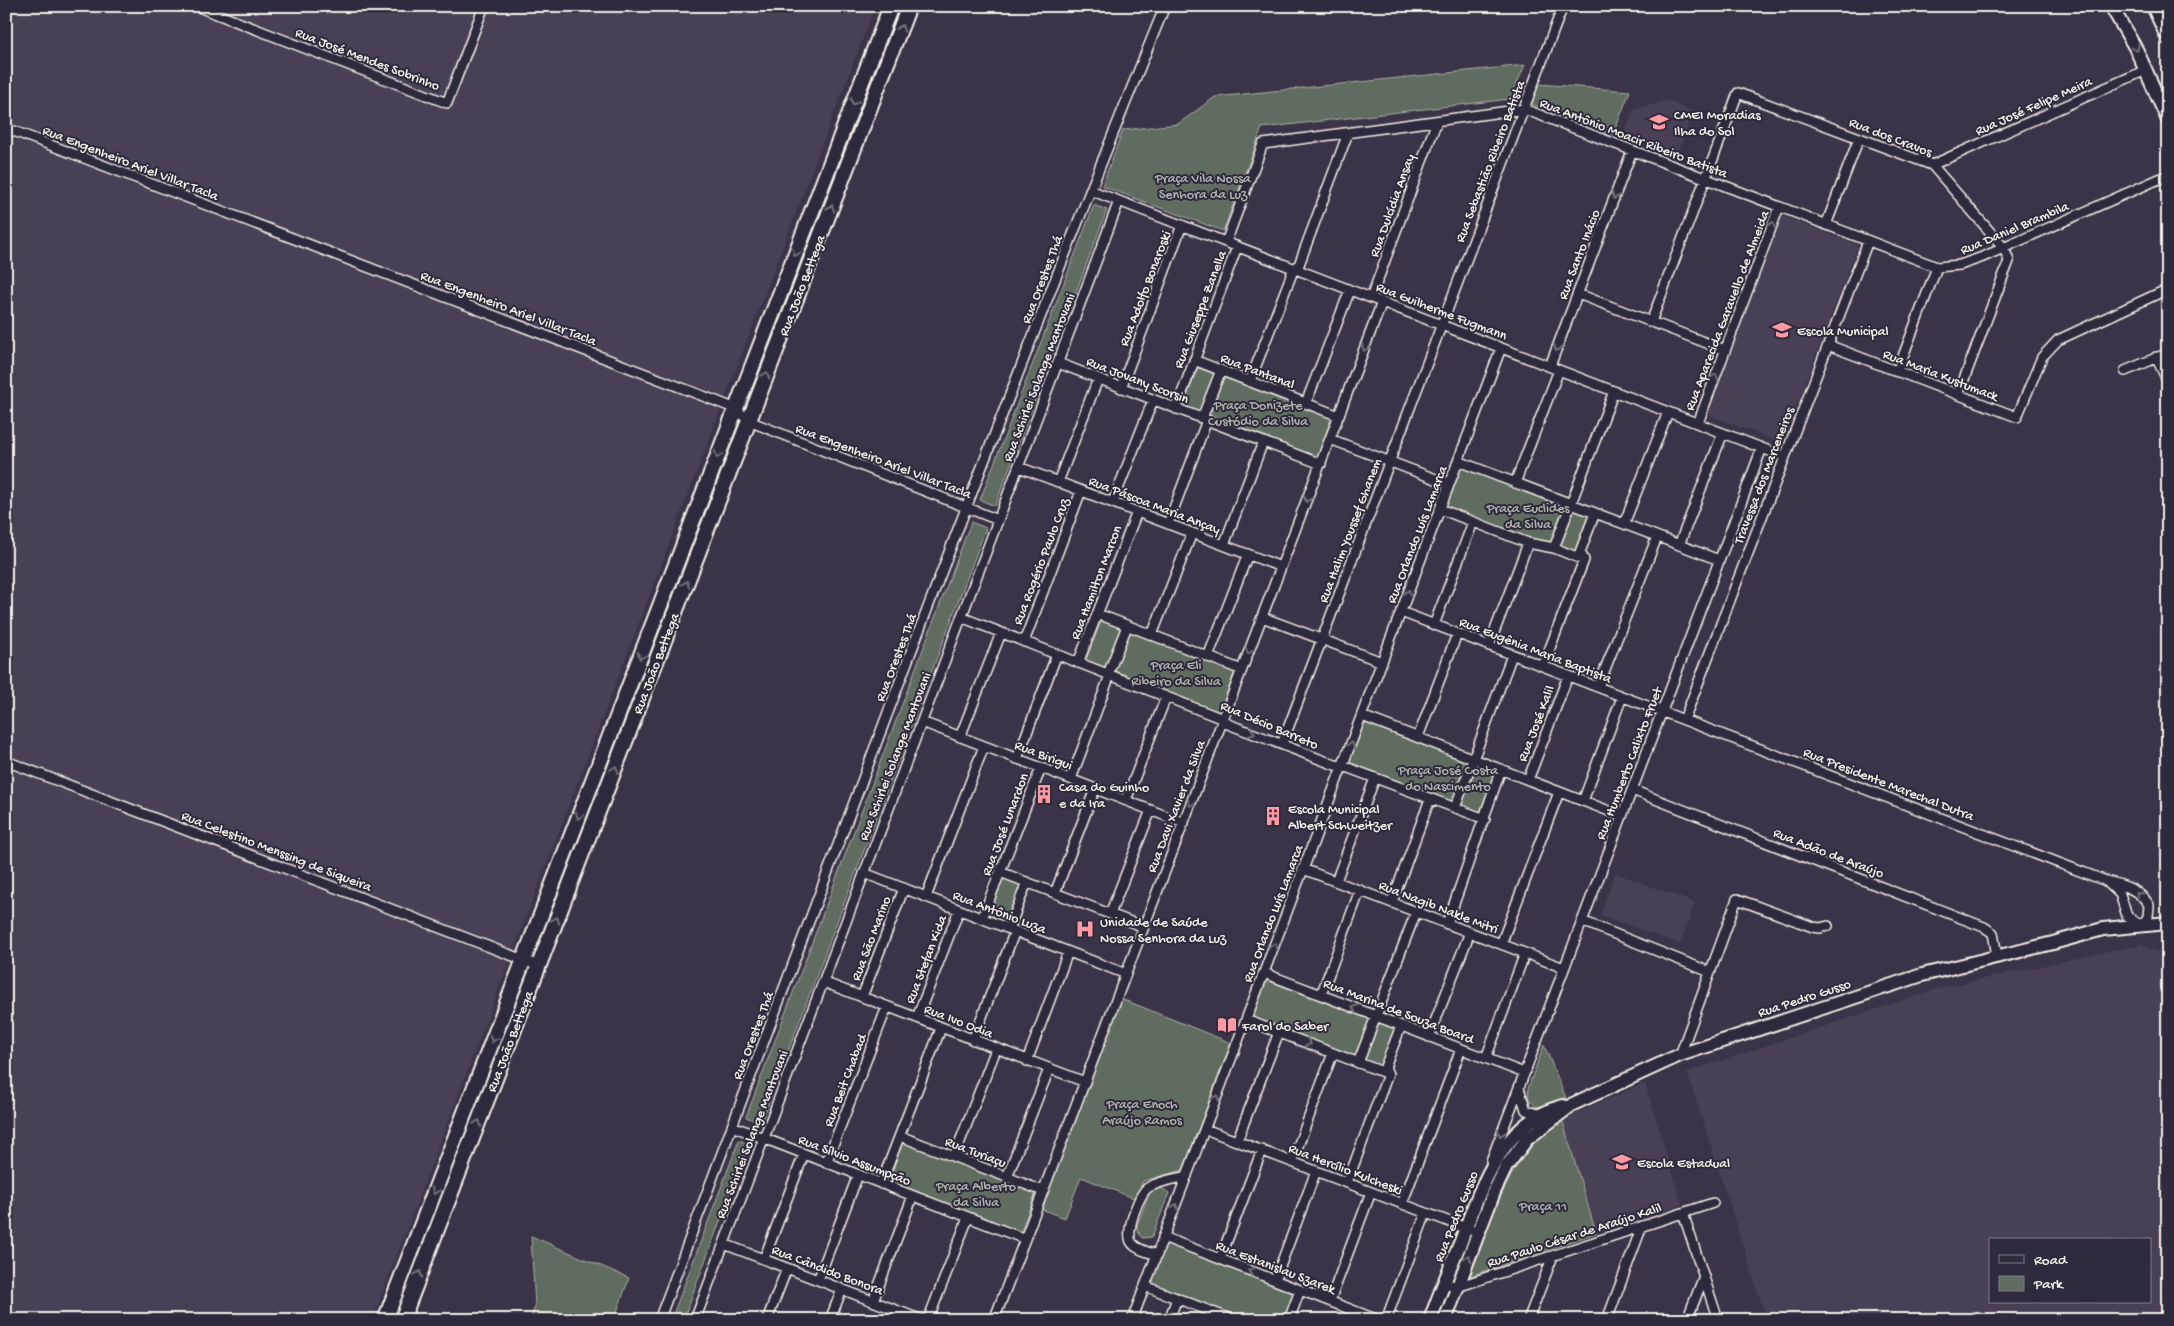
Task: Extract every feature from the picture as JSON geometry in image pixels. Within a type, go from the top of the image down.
[{"type":"main road","name":"Rua João Bettega","points":[[386,1320],[891,6]]},
{"type":"main road","name":"Rua João Bettega","points":[[402,1320],[909,6]]},
{"type":"main road","points":[[2111,6],[2136,49],[2168,120]]},
{"type":"main road","points":[[2153,6],[2168,39]]},
{"type":"main road","points":[[872,56],[888,62]]},
{"type":"main road","points":[[864,76],[880,82]]},
{"type":"main road","points":[[628,689],[643,696]]},
{"type":"main road","name":"Rua Pedro Gusso","points":[[1445,1320],[1499,1178],[1513,1156],[1534,1133],[1573,1104],[1680,1055],[1901,981],[2053,943],[2085,941],[2141,926],[2168,923]]},
{"type":"main road","name":"Rua Pedro Gusso","points":[[1430,1320],[1484,1180],[1513,1138],[1540,1115],[1555,1108],[1573,1104]]},
{"type":"street","name":"Rua José Mendes Sobrinho","points":[[196,6],[447,103],[484,6]]},
{"type":"street","name":"Rua Orestes Thá","points":[[658,1320],[966,507],[1090,190],[1165,6]]},
{"type":"street","name":"Rua Sebastião Ribeiro Batista","points":[[1441,325],[1563,6]]},
{"type":"street","name":"Rua José Felipe Meira","points":[[1932,165],[2146,70]]},
{"type":"street","name":"Rua dos Cravos","points":[[1706,179],[1738,93],[1932,165],[2004,248]]},
{"type":"street","name":"Rua Antônio Moacir Ribeiro Batista","points":[[1226,242],[1263,144],[1524,109],[1868,241]]},
{"type":"street","name":"Rua Dulcídia Ansay","points":[[1371,298],[1437,121]]},
{"type":"street","name":"Rua Engenheiro Ariel Villar Tacla","points":[[6,128],[736,409],[749,421],[998,520]]},
{"type":"street","points":[[1250,382],[1348,133]]},
{"type":"street","points":[[1826,225],[1859,138]]},
{"type":"street","name":"Rua Santo Inácio","points":[[1515,483],[1578,294],[1632,151]]},
{"type":"street","name":"Rua Daniel Brambila","points":[[1868,241],[1937,267],[1972,262],[2168,175]]},
{"type":"street","points":[[1651,322],[1706,179]]},
{"type":"street","name":"Rua Guilherme Fugmann","points":[[1090,190],[1785,456]]},
{"type":"street","name":"Rua Schirlei Solange Mantovani","points":[[695,1320],[1119,201]]},
{"type":"street","name":"Rua Aparecida Garavello de Almeida","points":[[1698,423],[1779,207]]},
{"type":"street","name":"Rua Adolfo Bonaroski","points":[[1121,388],[1182,226]]},
{"type":"street","name":"Travessa dos Marceneiros","points":[[1684,720],[1868,241]]},
{"type":"street","name":"Rua Giuseppe Zanella","points":[[1176,408],[1237,246]]},
{"type":"street","points":[[1958,395],[2009,261],[2004,248]]},
{"type":"street","points":[[1897,372],[1937,267]]},
{"type":"street","name":"Rua Maria Kustumack","points":[[1828,345],[2017,417],[2042,357],[2058,340],[2168,289]]},
{"type":"street","points":[[1306,403],[1350,290]]},
{"type":"street","points":[[1578,294],[1725,350]]},
{"type":"street","name":"Rua Davi Xavier da Silva","points":[[994,1320],[1382,302]]},
{"type":"street","name":"Rua Halim Youssef Ghanem","points":[[1282,744],[1441,325]]},
{"type":"street","name":"Rua Orlando Luís Lamarca","points":[[1132,1320],[1501,348]]},
{"type":"street","points":[[2125,371],[2168,352]]},
{"type":"street","points":[[2156,358],[2168,382]]},
{"type":"street","name":"Rua Pantanal","points":[[1194,360],[1339,416]]},
{"type":"street","name":"Rua Jovany Scorsin","points":[[1058,363],[1321,464]]},
{"type":"street","points":[[1168,524],[1221,370]]},
{"type":"street","points":[[1058,482],[1098,379]]},
{"type":"street","points":[[1554,548],[1614,391]]},
{"type":"street","points":[[1113,502],[1153,400]]},
{"type":"street","points":[[1624,524],[1668,412]]},
{"type":"street","points":[[1679,545],[1723,433]]},
{"type":"street","points":[[1330,439],[1450,484]]},
{"type":"street","points":[[1224,545],[1263,442]]},
{"type":"street","name":"Rua Humberto Calixto Fruet","points":[[1484,1180],[1762,448]]},
{"type":"street","points":[[1458,461],[1719,560]]},
{"type":"street","name":"Rua Páscoa Maria Ançay","points":[[1019,467],[1281,567]]},
{"type":"street","name":"Rua Rogério Paulo Cruz","points":[[1024,642],[1081,490]]},
{"type":"street","points":[[1440,509],[1528,543],[1554,548],[1584,560]]},
{"type":"street","name":"Rua Hamilton Marcon","points":[[1078,662],[1137,512]]},
{"type":"street","points":[[1543,666],[1584,560],[1580,552],[1595,513]]},
{"type":"street","points":[[1434,625],[1473,522]]},
{"type":"street","points":[[1152,635],[1192,533]]},
{"type":"street","points":[[1598,687],[1656,536]]},
{"type":"street","points":[[1489,646],[1528,543]]},
{"type":"street","points":[[1208,657],[1248,554]]},
{"type":"street","name":"Rua Eugênia Maria Baptista","points":[[1401,612],[1662,712]]},
{"type":"street","points":[[1098,614],[1242,670]]},
{"type":"street","name":"Rua Décio Barreto","points":[[961,617],[1223,719],[1228,724],[1485,819]]},
{"type":"street","points":[[1262,617],[1382,662]]},
{"type":"street","points":[[1071,779],[1127,626]]},
{"type":"street","points":[[960,737],[1001,633]]},
{"type":"street","points":[[1418,737],[1457,634]]},
{"type":"street","points":[[1017,759],[1057,654]]},
{"type":"street","points":[[1455,808],[1512,655]]},
{"type":"street","name":"Rua José Kalil","points":[[1528,780],[1568,676]]},
{"type":"street","points":[[1583,801],[1622,696]]},
{"type":"street","points":[[1126,800],[1166,697]]},
{"type":"street","name":"Rua Presidente Marechal Dutra","points":[[1662,712],[2138,892],[2145,900],[2150,911],[2141,926],[2127,916],[2120,894],[2106,881]]},
{"type":"street","points":[[1362,716],[1622,816]]},
{"type":"street","name":"Rua Birigui","points":[[922,722],[1184,823]]},
{"type":"street","points":[[926,897],[984,746]]},
{"type":"street","name":"Rua Celestino Menssing de Siqueira","points":[[6,761],[538,966]]},
{"type":"street","name":"Rua José Lunardon","points":[[982,918],[1041,768]]},
{"type":"street","points":[[1447,924],[1501,769]]},
{"type":"street","points":[[1336,881],[1375,778]]},
{"type":"street","points":[[1055,893],[1095,789]]},
{"type":"street","name":"Rua Adão de Araújo","points":[[1632,790],[1984,927],[1993,933],[1997,956]]},
{"type":"street","points":[[1501,944],[1559,792]]},
{"type":"street","points":[[1392,902],[1430,799]]},
{"type":"street","points":[[1110,914],[1151,810]]},
{"type":"street","name":"Rua Nagib Nakle Mitri","points":[[1304,869],[1564,968]]},
{"type":"street","points":[[1000,872],[1144,927]]},
{"type":"street","name":"Rua Antônio Luza","points":[[864,873],[1126,974]]},
{"type":"street","points":[[973,1040],[1027,882]]},
{"type":"street","name":"Rua São Marino","points":[[862,998],[904,888]]},
{"type":"street","points":[[1321,995],[1360,890]]},
{"type":"street","points":[[1680,1055],[1737,899],[1813,927],[1828,926]]},
{"type":"street","name":"Rua Stefan Kida","points":[[917,1018],[959,910]]},
{"type":"street","points":[[1358,1063],[1416,912]]},
{"type":"street","points":[[1582,921],[1710,972]]},
{"type":"street","points":[[1429,1037],[1470,932]]},
{"type":"street","points":[[1027,1060],[1068,952]]},
{"type":"street","points":[[1486,1058],[1525,953]]},
{"type":"street","name":"Rua Marina de Souza Board","points":[[1264,973],[1524,1073]]},
{"type":"street","name":"Rua Ivo Odia","points":[[823,982],[1085,1082]]},
{"type":"street","name":"Rua Beit Chabad","points":[[826,1163],[887,1007]]},
{"type":"street","points":[[1246,1020],[1388,1074]]},
{"type":"street","points":[[1347,1183],[1388,1074],[1385,1067],[1401,1026]]},
{"type":"street","points":[[881,1184],[941,1028]]},
{"type":"street","points":[[1237,1141],[1279,1032]]},
{"type":"street","points":[[954,1157],[996,1049]]},
{"type":"street","points":[[1402,1204],[1461,1049]]},
{"type":"street","points":[[1292,1162],[1333,1053]]},
{"type":"street","points":[[1007,1178],[1049,1069]]},
{"type":"street","points":[[1519,1088],[1522,1105],[1526,1110],[1540,1115]]},
{"type":"street","name":"Rua Sílvio Assumpção","points":[[732,1126],[1025,1239]]},
{"type":"street","name":"Rua Hercílio Kulcheski","points":[[1205,1128],[1478,1233]]},
{"type":"street","name":"Rua Turiaçu","points":[[900,1136],[1043,1191]]},
{"type":"street","points":[[1220,1259],[1262,1150]]},
{"type":"street","points":[[764,1259],[804,1154]]},
{"type":"street","points":[[1274,1280],[1316,1171]]},
{"type":"street","points":[[818,1280],[858,1175]]},
{"type":"street","points":[[1157,1255],[1132,1243],[1129,1238],[1130,1225],[1146,1189],[1152,1185],[1187,1176]]},
{"type":"street","points":[[1330,1301],[1371,1192]]},
{"type":"street","points":[[873,1301],[913,1196]]},
{"type":"street","name":"Rua Paulo César de Araújo Kalil","points":[[1457,1288],[1713,1203]]},
{"type":"street","points":[[1683,1212],[1718,1320]]},
{"type":"street","points":[[1386,1320],[1426,1213]]},
{"type":"street","points":[[928,1320],[968,1218]]},
{"type":"street","points":[[1607,1320],[1642,1226]]},
{"type":"street","name":"Rua Estanislau Szarek","points":[[1163,1237],[1330,1301],[1360,1316],[1378,1320]]},
{"type":"street","name":"Rua Cândido Bonora","points":[[724,1244],[922,1320]]},
{"type":"street","points":[[1528,1320],[1552,1256]]},
{"type":"street","points":[[767,1320],[787,1268]]},
{"type":"street","points":[[1687,1320],[1704,1276]]},
{"type":"street","points":[[1444,1283],[1457,1288]]},
{"type":"street","points":[[1145,1286],[1233,1320]]},
{"type":"street","points":[[830,1320],[842,1289]]},
{"type":"street","points":[[1289,1320],[1300,1290]]},
{"type":"street","points":[[1169,1320],[1177,1298]]},
{"type":"street","points":[[893,1320],[897,1310]]},
{"type":"shaded area","points":[[6,6],[875,6],[372,1320],[6,1320]]},
{"type":"shaded area","name":"CMEI Moradias Ilha do Sol","points":[[1668,101],[1693,112],[1677,153],[1625,132],[1635,109]]},
{"type":"shaded area","name":"Escola Municipal","points":[[1782,216],[1858,245],[1782,443],[1706,414]]},
{"type":"shaded area","points":[[1615,873],[1695,903],[1680,944],[1600,915]]},
{"type":"shaded area","points":[[2142,944],[2168,958],[2168,1320],[1767,1320],[1687,1072],[1937,989]]},
{"type":"shaded area","name":"Escola Estadual","points":[[1645,1083],[1682,1205],[1596,1233],[1562,1119]]},
{"type":"green space","name":"Praça Vila Nossa Senhora da Luz","points":[[1525,65],[1510,99],[1262,128],[1223,231],[1102,186],[1123,130],[1178,124],[1215,97]]},
{"type":"green space","points":[[1538,84],[1630,91],[1613,135],[1531,104]]},
{"type":"green space","points":[[1094,205],[1107,210],[995,506],[980,500]]},
{"type":"green space","name":"Praça Donizete Custódio da Silva","points":[[1198,368],[1333,419],[1318,457],[1183,406]]},
{"type":"green space","name":"Praça Euclides da Silva","points":[[1461,467],[1590,516],[1577,553],[1551,543],[1528,538],[1445,507]]},
{"type":"green space","points":[[971,522],[986,528],[761,1123],[746,1117]]},
{"type":"green space","name":"Praça Eli Ribeiro da Silva","points":[[1102,619],[1235,671],[1219,714],[1085,662]]},
{"type":"green space","name":"Praça José Costa do Nascimento","points":[[1364,723],[1495,772],[1480,812],[1349,762]]},
{"type":"green space","points":[[1004,877],[1022,884],[1006,924],[988,917]]},
{"type":"green space","points":[[1267,978],[1396,1027],[1380,1067],[1252,1018]]},
{"type":"green space","name":"Praça Enoch Araújo Ramos","points":[[1122,999],[1231,1043],[1183,1170],[1143,1181],[1136,1199],[1081,1177],[1065,1218],[1041,1209]]},
{"type":"green space","points":[[1544,1045],[1566,1098],[1537,1107],[1529,1100],[1528,1088]]},
{"type":"green space","name":"Praça 11","points":[[1562,1119],[1596,1233],[1470,1276],[1495,1210],[1515,1170],[1527,1151],[1543,1134]]},
{"type":"green space","points":[[739,1140],[749,1144],[683,1320],[671,1320]]},
{"type":"green space","name":"Praça Alberto da Silva","points":[[902,1140],[1036,1192],[1020,1233],[886,1181]]},
{"type":"green space","points":[[1156,1188],[1162,1188],[1169,1193],[1152,1237],[1142,1238],[1137,1230],[1137,1225],[1150,1192]]},
{"type":"green space","points":[[531,1236],[629,1278],[614,1320],[529,1320],[535,1307]]},
{"type":"green space","points":[[1165,1243],[1295,1293],[1284,1320],[1248,1320],[1150,1282]]},
{"type":"place","name":"CMEI Moradias Ilha do Sol","points":[[1659,122]]},
{"type":"place","name":"Escola Municipal","points":[[1782,330]]},
{"type":"place","name":"Casa do Guinho e da Ira","points":[[1044,794]]},
{"type":"place","name":"Escola Municipal Albert Schweitzer","points":[[1273,816]]},
{"type":"place","name":"Unidade de Saúde Nossa Senhora da Luz","points":[[1085,929]]},
{"type":"place","name":"Farol do Saber","points":[[1227,1025]]},
{"type":"place","name":"Escola Estadual","points":[[1622,1162]]}]
